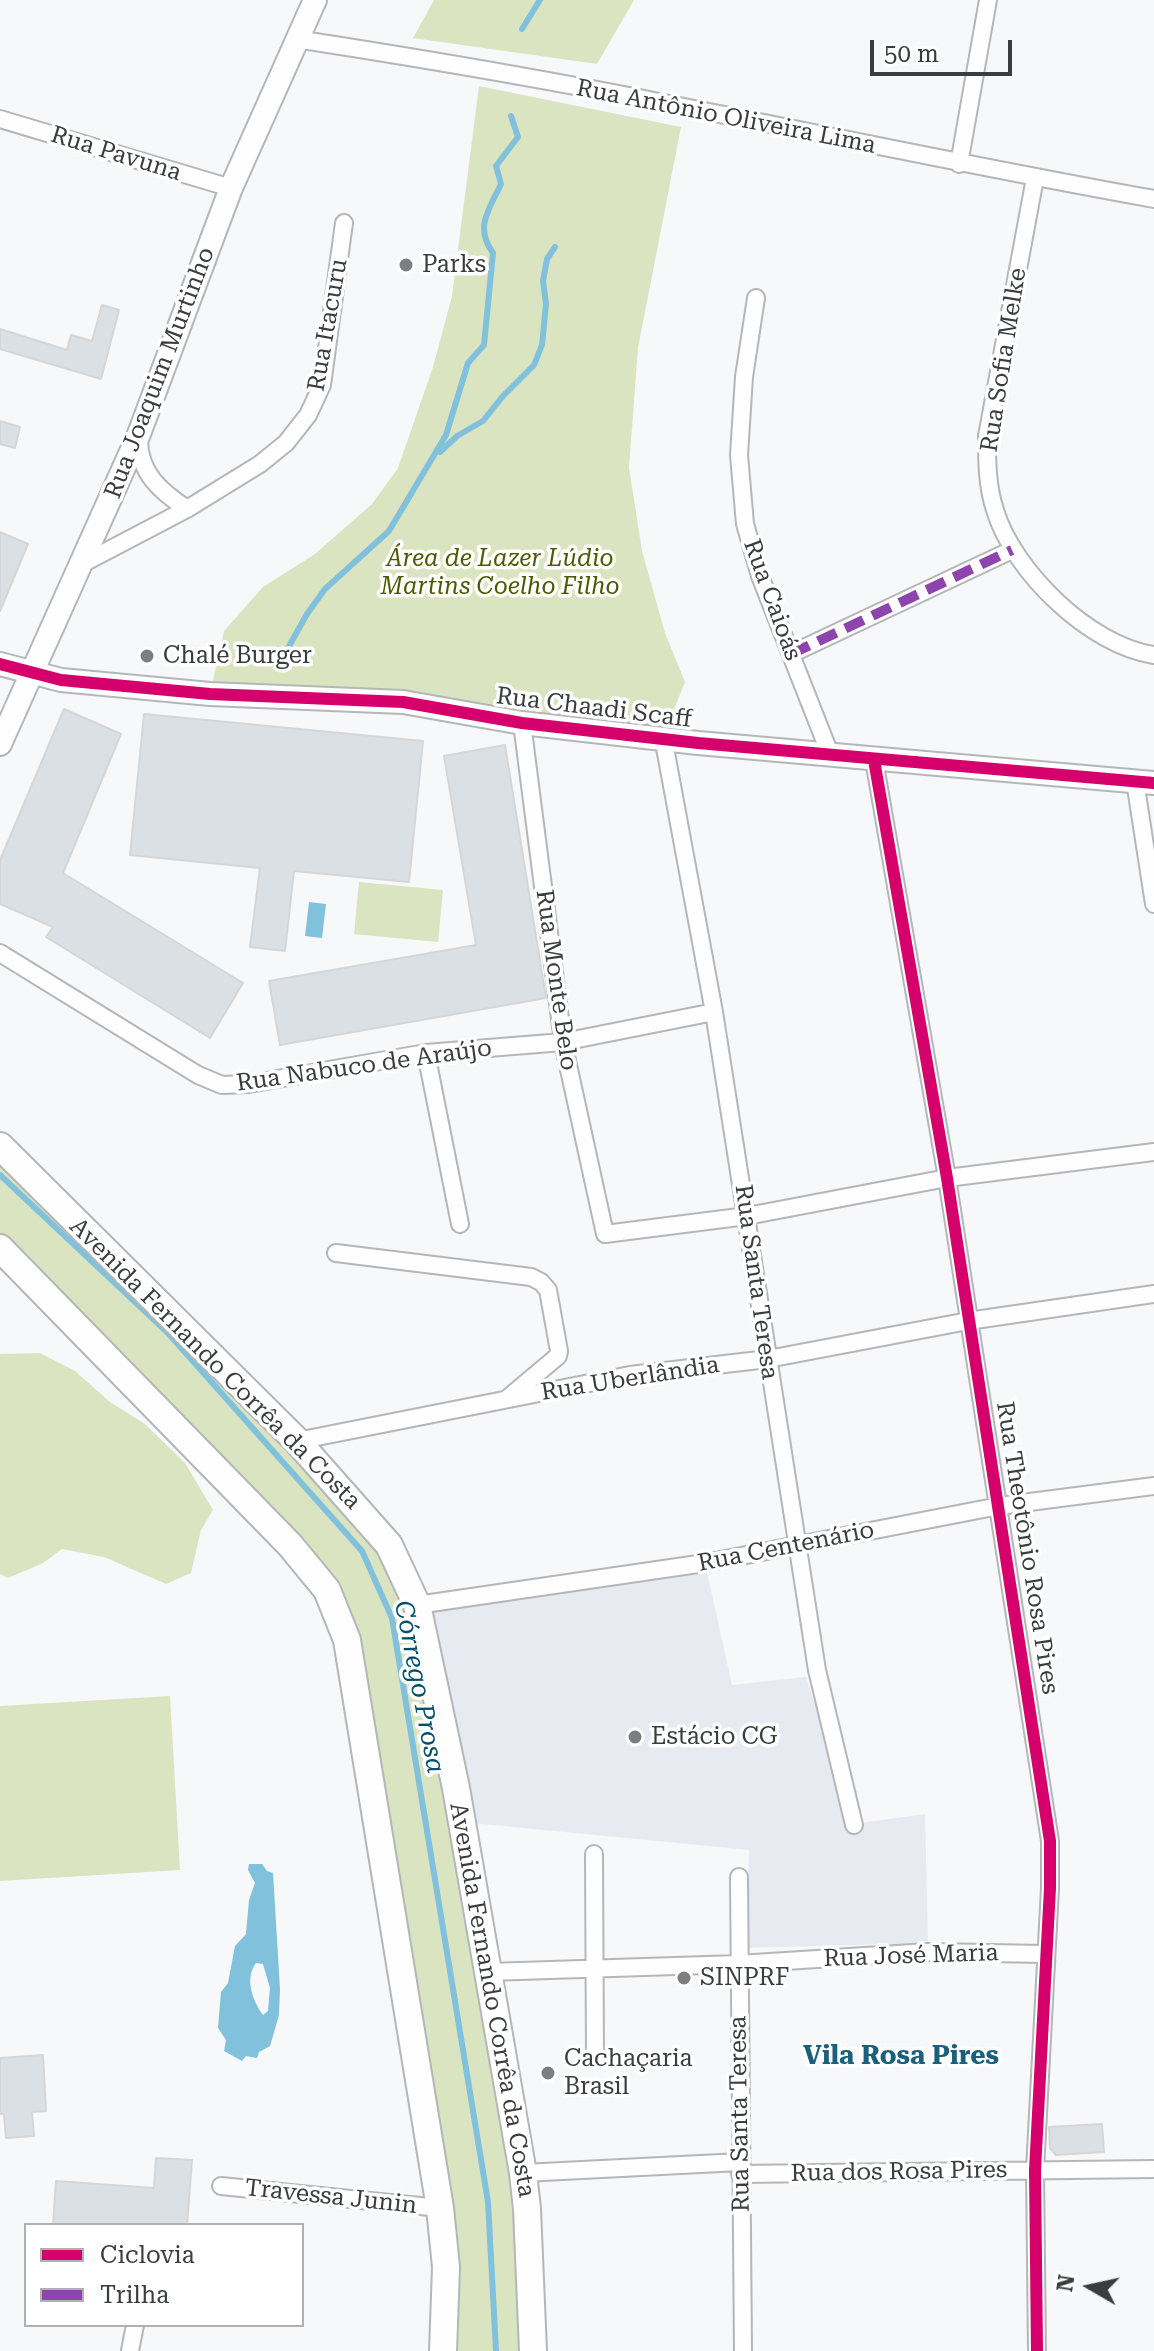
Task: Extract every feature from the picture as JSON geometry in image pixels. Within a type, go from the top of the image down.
[{"type":"main road","name":"Avenida Fernando Corrêa da Costa","points":[[0,1146],[297,1441],[389,1545],[417,1605],[456,1788],[523,2173],[533,2351]]},
{"type":"main road","points":[[0,1248],[290,1545],[327,1590],[347,1640],[440,2208],[446,2267],[443,2351]]},
{"type":"street","name":"Rua Joaquim Murtinho","points":[[0,744],[139,434],[231,188],[315,0]]},
{"type":"street","points":[[959,164],[988,0]]},
{"type":"street","name":"Rua Antônio Oliveira Lima","points":[[296,39],[480,68],[959,164],[1154,199]]},
{"type":"street","name":"Rua Pavuna","points":[[0,119],[231,188]]},
{"type":"street","name":"Rua Sofia Melke","points":[[1035,178],[987,436],[988,473],[995,511],[1012,550],[1062,608],[1102,638],[1154,655]]},
{"type":"street","name":"Rua Itacuru","points":[[82,564],[187,509],[260,464],[286,443],[308,415],[322,385],[344,223]]},
{"type":"street","name":"Rua Caioás","points":[[756,298],[744,377],[739,455],[745,524],[760,576],[830,754]]},
{"type":"street","points":[[139,434],[139,453],[151,479],[162,492],[187,509]]},
{"type":"street","points":[[791,654],[1012,550]]},
{"type":"street","name":"Rua Chaadi Scaff","points":[[0,664],[61,680],[210,694],[403,702],[522,723],[874,760],[1144,782]]},
{"type":"street","name":"Rua Monte Belo","points":[[522,723],[563,1042],[605,1234],[747,1216]]},
{"type":"street","name":"Rua Santa Teresa","points":[[663,737],[714,1012],[817,1670],[854,1825]]},
{"type":"street","name":"Rua Theotônio Rosa Pires","points":[[874,760],[947,1178],[1050,1841],[1035,2170],[1037,2351]]},
{"type":"street","points":[[1144,782],[1154,904]]},
{"type":"street","name":"Rua Nabuco de Araújo","points":[[0,953],[198,1075],[222,1085],[249,1084],[426,1053],[563,1042],[714,1012]]},
{"type":"street","points":[[426,1053],[460,1224]]},
{"type":"street","points":[[747,1216],[947,1178],[1154,1152]]},
{"type":"street","points":[[336,1253],[531,1277],[541,1282],[548,1290],[558,1356],[507,1399]]},
{"type":"street","name":"Rua Uberlândia","points":[[297,1441],[630,1375],[768,1359],[968,1321],[1154,1294]]},
{"type":"street","name":"Rua Centenário","points":[[417,1605],[705,1563],[999,1506],[1154,1486]]},
{"type":"street","points":[[594,1854],[595,2057]]},
{"type":"street","name":"Rua Santa Teresa","points":[[739,1877],[743,2351]]},
{"type":"street","name":"Rua José Maria","points":[[488,1972],[738,1964],[928,1952],[1046,1954]]},
{"type":"street","name":"Rua dos Rosa Pires","points":[[523,2173],[740,2168],[1154,2169]]},
{"type":"street","name":"Travessa Junin","points":[[221,2186],[440,2208]]},
{"type":"street","points":[[130,2351],[135,2327]]},
{"type":"shaded area","name":"Estácio CG","points":[[705,1563],[732,1685],[806,1677],[854,1824],[925,1814],[928,1943],[746,1948],[749,1850],[462,1822],[417,1605]]},
{"type":"green space","points":[[434,0],[634,0],[597,64],[413,38]]},
{"type":"green space","name":"Área de Lazer Lúdio Martins Coelho Filho","points":[[479,86],[681,127],[638,348],[629,468],[642,551],[665,633],[685,682],[663,737],[210,694],[224,631],[263,587],[315,554],[372,504],[398,468],[433,367],[452,296]]},
{"type":"green space","points":[[359,882],[443,890],[438,942],[354,934]]},
{"type":"green space","points":[[0,1146],[297,1441],[417,1605],[488,1972],[533,2351],[443,2351],[446,2267],[327,1590],[0,1248]]},
{"type":"green space","points":[[40,1353],[75,1371],[110,1402],[145,1424],[185,1463],[213,1510],[201,1530],[191,1573],[166,1584],[104,1557],[62,1549],[43,1563],[8,1578],[0,1574],[0,1354]]},
{"type":"green space","points":[[170,1696],[180,1870],[0,1881],[0,1706]]},
{"type":"water","points":[[309,902],[326,904],[322,938],[305,936]]},
{"type":"water","points":[[249,1864],[262,1864],[273,1873],[280,1989],[279,2015],[270,2046],[259,2052],[257,2058],[246,2056],[242,2061],[224,2051],[226,2040],[218,2028],[221,1992],[228,1983],[235,1946],[246,1934],[249,1900],[255,1883],[248,1870]],"holes":[[[256,1963],[263,1964],[270,1988],[268,2011],[263,2015],[253,1997],[250,1983]]]},
{"type":"building","points":[[102,305],[119,310],[101,379],[0,349],[0,329],[67,350],[71,335],[92,341]]},
{"type":"building","points":[[0,421],[20,427],[15,448],[0,444]]},
{"type":"building","points":[[0,532],[28,544],[0,611]]},
{"type":"building","points":[[64,709],[121,734],[63,873],[243,983],[210,1038],[46,937],[53,927],[0,904],[0,860]]},
{"type":"building","points":[[144,714],[423,741],[409,882],[294,871],[285,951],[250,947],[260,868],[130,855]]},
{"type":"building","points":[[505,745],[546,998],[280,1045],[269,981],[476,945],[444,756]]},
{"type":"building","points":[[43,2055],[46,2111],[32,2112],[34,2136],[6,2138],[4,2114],[0,2114],[0,2058]]},
{"type":"building","points":[[1102,2124],[1104,2152],[1056,2155],[1050,2148],[1049,2127]]},
{"type":"building","points":[[156,2158],[192,2160],[187,2223],[53,2223],[56,2181],[154,2188]]},
{"type":"waterway","points":[[522,29],[540,0]]},
{"type":"waterway","points":[[288,648],[325,589],[389,531],[446,435],[468,363],[484,345],[493,253],[487,244],[485,218],[501,184],[496,166],[518,137],[511,116]]},
{"type":"waterway","points":[[440,452],[457,436],[483,421],[534,365],[542,345],[546,304],[543,281],[547,259],[555,247]]},
{"type":"waterway","name":"Córrego Prosa","points":[[0,1175],[167,1332],[362,1551],[392,1618],[488,2202],[496,2351]]},
{"type":"marked path","points":[[791,654],[1012,550]]},
{"type":"cycle path","points":[[0,664],[61,680],[210,694],[403,702],[522,723],[698,743],[1154,783]]},
{"type":"cycle path","points":[[874,760],[947,1178],[1050,1841],[1035,2170],[1037,2351]]},
{"type":"place","name":"Parks","points":[[406,265]]},
{"type":"place","name":"Chalé Burger","points":[[147,656]]},
{"type":"place","name":"Estácio CG","points":[[635,1737]]},
{"type":"place","name":"SINPRF","points":[[684,1978]]},
{"type":"place","name":"Cachaçaria Brasil","points":[[548,2073]]},
{"type":"district","name":"Vila Rosa Pires","points":[[901,2056]]}]
